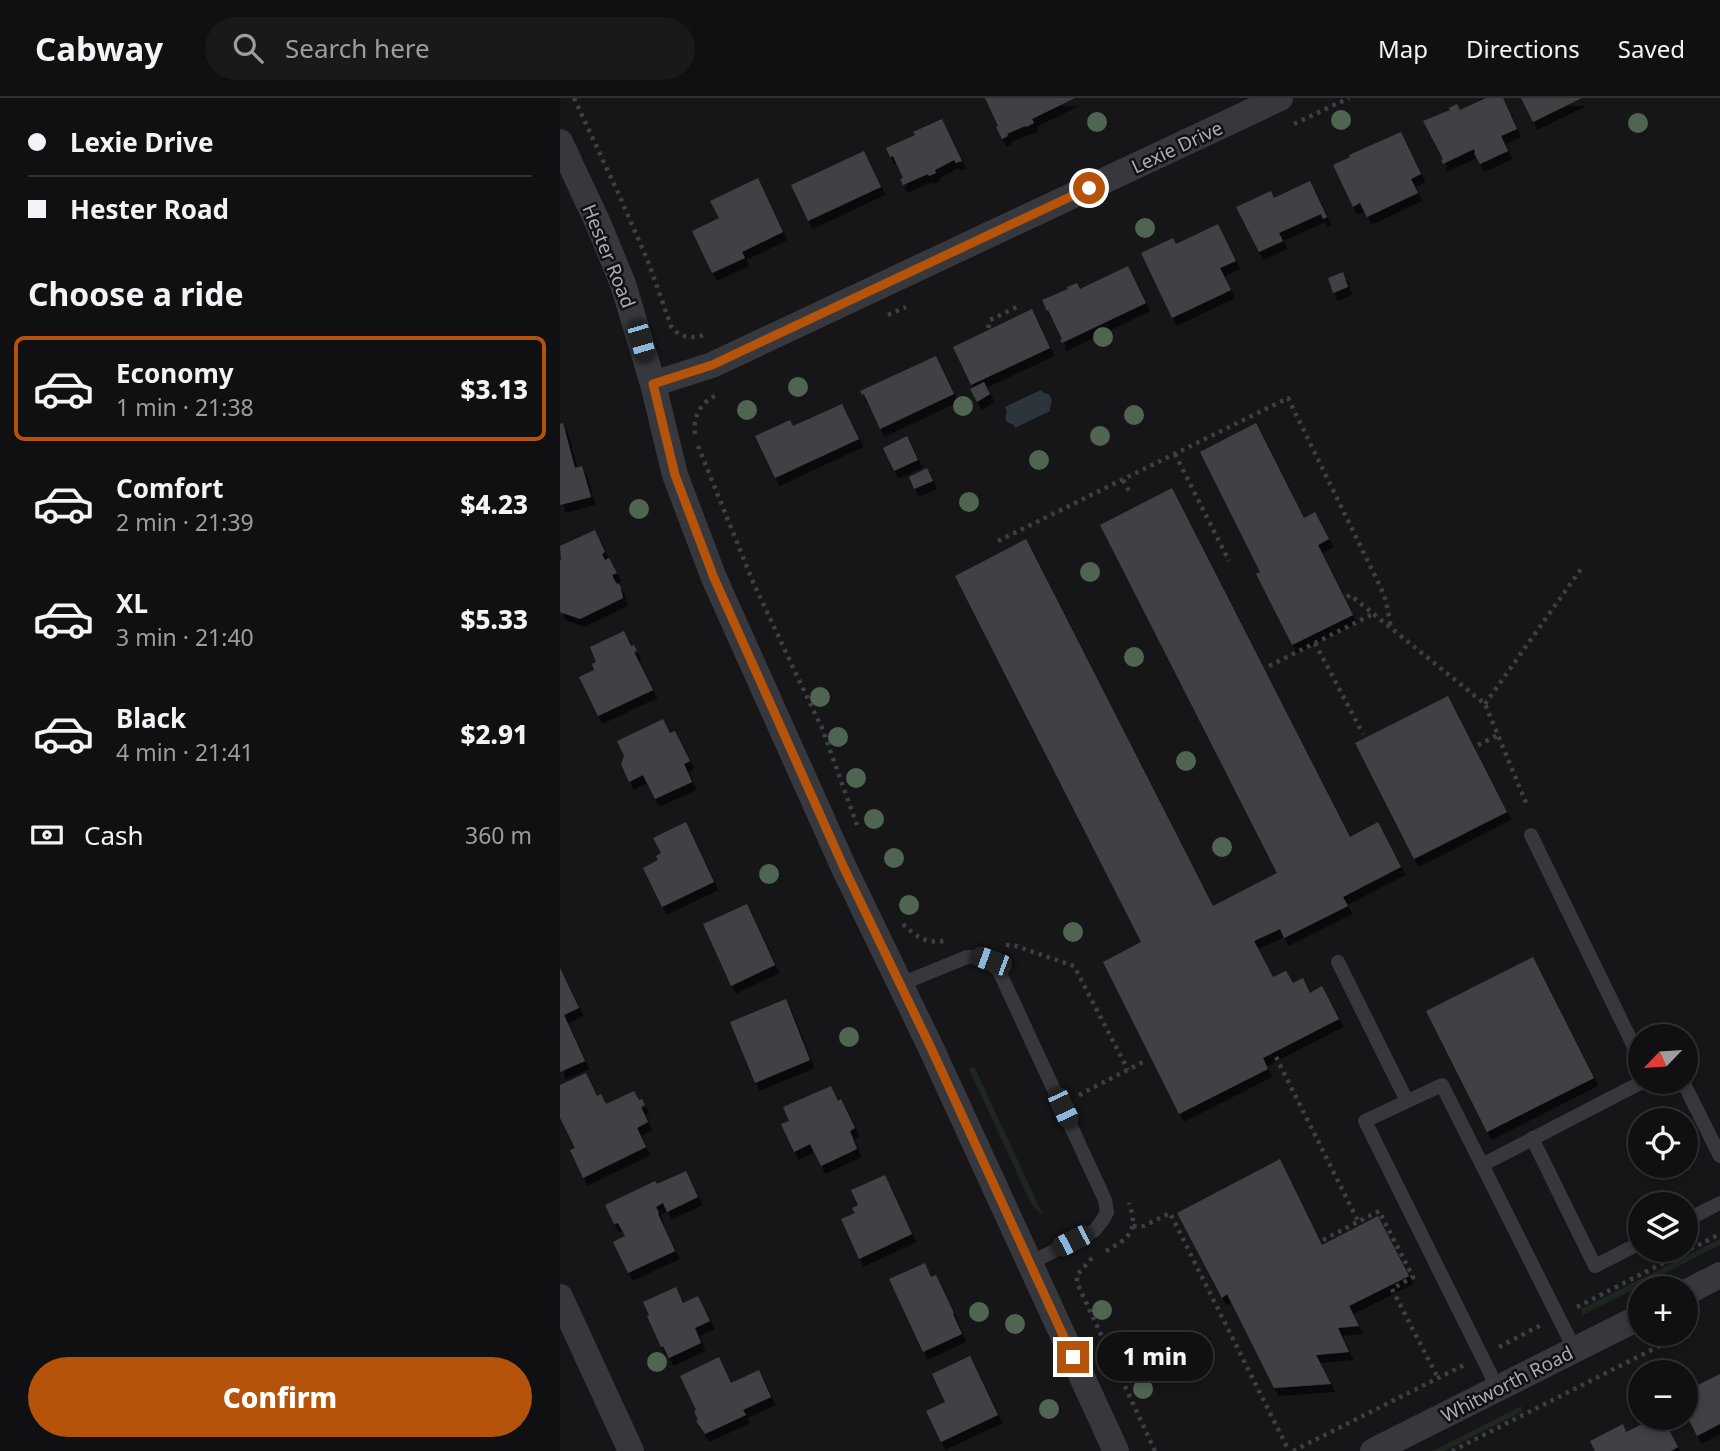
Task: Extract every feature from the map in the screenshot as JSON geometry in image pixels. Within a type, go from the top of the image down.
[{"type":"street","name":"Lexie Drive","points":[[653,384],[712,365],[1280,98]]},
{"type":"street","name":"Hester Road","points":[[560,142],[623,284],[653,384],[675,475],[714,578],[844,868],[901,984],[1116,1451]]},
{"type":"street","points":[[1698,1286],[1720,1275]]},
{"type":"street","points":[[560,1297],[631,1451]]},
{"type":"street","name":"Whitworth Road","points":[[1373,1451],[1628,1323]]},
{"type":"lane","points":[[1531,835],[1628,1034]]},
{"type":"lane","points":[[901,984],[967,957],[977,956],[991,961],[999,971],[1105,1200],[1107,1212],[1094,1231],[1030,1263]]},
{"type":"lane","points":[[1338,962],[1407,1101]]},
{"type":"lane","points":[[1498,1389],[1365,1121],[1442,1085],[1575,1350]]},
{"type":"lane","points":[[1482,1165],[1628,1089]]},
{"type":"lane","points":[[1689,1094],[1720,1156]]},
{"type":"lane","points":[[1532,1139],[1595,1266],[1628,1249]]},
{"type":"lane","points":[[1698,1214],[1720,1203]]},
{"type":"path","points":[[574,98],[649,264],[673,330],[693,338],[714,331]]},
{"type":"path","points":[[877,321],[909,305]]},
{"type":"path","points":[[988,328],[990,320],[1017,307]]},
{"type":"path","points":[[724,391],[704,403],[697,412],[694,424],[696,441],[754,582],[822,728],[857,825]]},
{"type":"path","points":[[998,541],[1288,398],[1380,586],[1386,600],[1391,628]]},
{"type":"path","points":[[1175,454],[1229,561]]},
{"type":"path","points":[[1123,480],[1130,493]]},
{"type":"path","points":[[1485,704],[1581,569]]},
{"type":"path","points":[[1346,597],[1350,595],[1485,704],[1527,805]]},
{"type":"path","points":[[1269,666],[1373,614]]},
{"type":"path","points":[[1315,643],[1363,734]]},
{"type":"path","points":[[1478,745],[1498,735]]},
{"type":"path","points":[[899,919],[916,937],[932,942],[949,939]]},
{"type":"path","points":[[998,940],[1013,954]]},
{"type":"path","points":[[1006,945],[1074,966],[1128,1070]]},
{"type":"path","points":[[1276,1057],[1358,1221]]},
{"type":"path","points":[[1084,1106],[1079,1095],[1143,1062]]},
{"type":"path","points":[[1126,1197],[1132,1212],[1132,1232],[1125,1239],[1090,1259],[1077,1275],[1077,1283],[1155,1451]]},
{"type":"path","points":[[1323,1240],[1379,1211],[1413,1277],[1392,1289],[1438,1378]]},
{"type":"path","points":[[1133,1226],[1144,1226],[1170,1213],[1291,1451],[1720,1234]]},
{"type":"path","points":[[1452,1451],[1658,1346]]},
{"type":"shaded area","points":[[1041,390],[1049,394],[1052,400],[1050,411],[1015,428],[1007,422],[1005,407]]},
{"type":"shaded area","points":[[974,1066],[1043,1215],[1029,1199],[969,1069]]},
{"type":"shaded area","points":[[1720,1239],[1720,1245],[1698,1256],[1698,1250]]},
{"type":"shaded area","points":[[1674,1262],[1687,1262],[1659,1276],[1647,1276]]},
{"type":"shaded area","points":[[1628,1285],[1628,1292],[1583,1315],[1581,1309]]},
{"type":"shaded area","points":[[1521,1406],[1523,1411],[1444,1451],[1432,1451]]},
{"type":"building","points":[[985,98],[1075,98],[1032,119],[1034,123],[1007,134],[1008,136],[1002,139]]},
{"type":"building","points":[[1486,98],[1503,98],[1517,129],[1501,136],[1508,151],[1480,164],[1474,149],[1443,164],[1443,159],[1423,121],[1450,110],[1449,108],[1457,104],[1460,110]]},
{"type":"building","points":[[1521,98],[1582,98],[1533,122]]},
{"type":"building","points":[[942,119],[962,161],[956,163],[954,160],[935,170],[936,173],[903,185],[900,179],[903,178],[893,156],[890,157],[886,148]]},
{"type":"building","points":[[1401,132],[1421,174],[1411,179],[1418,193],[1367,217],[1360,203],[1353,207],[1333,165]]},
{"type":"building","points":[[864,151],[881,187],[808,221],[791,185]]},
{"type":"building","points":[[758,178],[783,232],[742,252],[745,258],[712,273],[692,231],[719,218],[710,201]]},
{"type":"building","points":[[1310,181],[1327,217],[1323,219],[1321,214],[1279,233],[1283,241],[1259,252],[1236,207],[1271,191],[1274,198]]},
{"type":"building","points":[[1218,224],[1236,261],[1220,268],[1231,290],[1172,318],[1141,253],[1173,238],[1176,244]]},
{"type":"building","points":[[1128,266],[1146,303],[1062,343],[1042,300],[1077,283],[1080,289]]},
{"type":"building","points":[[1343,272],[1348,287],[1333,293],[1328,278]]},
{"type":"building","points":[[1032,309],[1050,348],[971,385],[953,347]]},
{"type":"building","points":[[936,356],[954,394],[880,429],[864,394],[860,391]]},
{"type":"building","points":[[984,382],[990,394],[977,402],[970,389]]},
{"type":"building","points":[[842,404],[859,439],[775,478],[755,436],[790,420],[793,426]]},
{"type":"building","points":[[563,423],[575,468],[582,466],[591,497],[560,505],[560,424]]},
{"type":"building","points":[[1256,423],[1304,518],[1315,512],[1329,539],[1318,545],[1353,615],[1292,645],[1256,574],[1260,572],[1200,452]]},
{"type":"building","points":[[907,436],[918,460],[894,471],[883,448]]},
{"type":"building","points":[[927,468],[933,481],[914,489],[909,477]]},
{"type":"building","points":[[1172,488],[1350,837],[1378,822],[1401,867],[1343,897],[1348,906],[1284,938],[1280,929],[1254,941],[1273,977],[1286,971],[1293,983],[1303,978],[1310,993],[1322,986],[1339,1019],[1263,1058],[1268,1069],[1179,1114],[1103,962],[1141,942],[955,576],[1026,539],[1213,906],[1277,873],[1100,525]]},
{"type":"building","points":[[595,530],[605,552],[602,554],[605,560],[609,558],[617,573],[612,575],[620,585],[623,598],[580,619],[560,612],[560,546]]},
{"type":"building","points":[[624,631],[631,646],[634,645],[637,651],[634,652],[653,690],[598,716],[579,677],[594,670],[592,664],[596,662],[590,647]]},
{"type":"building","points":[[1448,696],[1507,812],[1414,859],[1355,743]]},
{"type":"building","points":[[663,719],[670,733],[675,731],[690,761],[684,764],[692,782],[655,799],[643,775],[629,782],[621,764],[624,756],[617,741]]},
{"type":"building","points":[[686,822],[714,882],[662,907],[643,868],[658,860],[656,856],[661,853],[653,838]]},
{"type":"building","points":[[747,904],[775,965],[731,986],[703,924]]},
{"type":"building","points":[[1533,957],[1594,1078],[1487,1132],[1426,1011]]},
{"type":"building","points":[[560,968],[579,1008],[564,1015],[585,1061],[560,1072]]},
{"type":"building","points":[[786,999],[810,1060],[755,1083],[730,1022]]},
{"type":"building","points":[[586,1073],[597,1096],[601,1094],[606,1104],[634,1091],[645,1105],[641,1107],[648,1122],[637,1128],[646,1147],[583,1178],[570,1150],[575,1148],[560,1118],[560,1085]]},
{"type":"building","points":[[831,1086],[838,1101],[841,1099],[855,1128],[850,1131],[857,1149],[821,1166],[810,1144],[794,1152],[781,1124],[789,1121],[783,1107]]},
{"type":"building","points":[[1280,1159],[1322,1245],[1378,1216],[1409,1276],[1349,1306],[1359,1326],[1338,1328],[1349,1352],[1316,1355],[1331,1384],[1274,1388],[1227,1294],[1222,1298],[1177,1213]]},
{"type":"building","points":[[686,1171],[698,1197],[667,1212],[663,1203],[656,1207],[675,1251],[628,1273],[613,1242],[625,1236],[618,1223],[614,1224],[605,1205],[655,1181],[657,1184]]},
{"type":"building","points":[[885,1175],[912,1234],[859,1259],[841,1219],[855,1213],[852,1208],[858,1205],[851,1190]]},
{"type":"building","points":[[925,1263],[931,1277],[936,1275],[962,1334],[923,1352],[889,1279]]},
{"type":"building","points":[[676,1287],[683,1303],[698,1296],[710,1321],[695,1328],[701,1343],[669,1358],[663,1346],[661,1347],[643,1302]]},
{"type":"building","points":[[970,1356],[998,1415],[941,1442],[926,1411],[945,1402],[932,1374]]},
{"type":"building","points":[[719,1357],[731,1383],[759,1370],[771,1397],[743,1410],[746,1415],[705,1434],[696,1421],[696,1410],[680,1376]]},
{"type":"building","points":[[1720,1374],[1720,1424],[1697,1436],[1694,1430],[1698,1430],[1698,1385]]},
{"type":"building","points":[[1623,1424],[1626,1432],[1669,1430],[1678,1447],[1671,1451],[1595,1451],[1590,1441]]},
{"type":"route","points":[[1073,1357],[931,1048],[844,868],[714,578],[675,475],[653,384],[712,365],[1089,188]]}]
